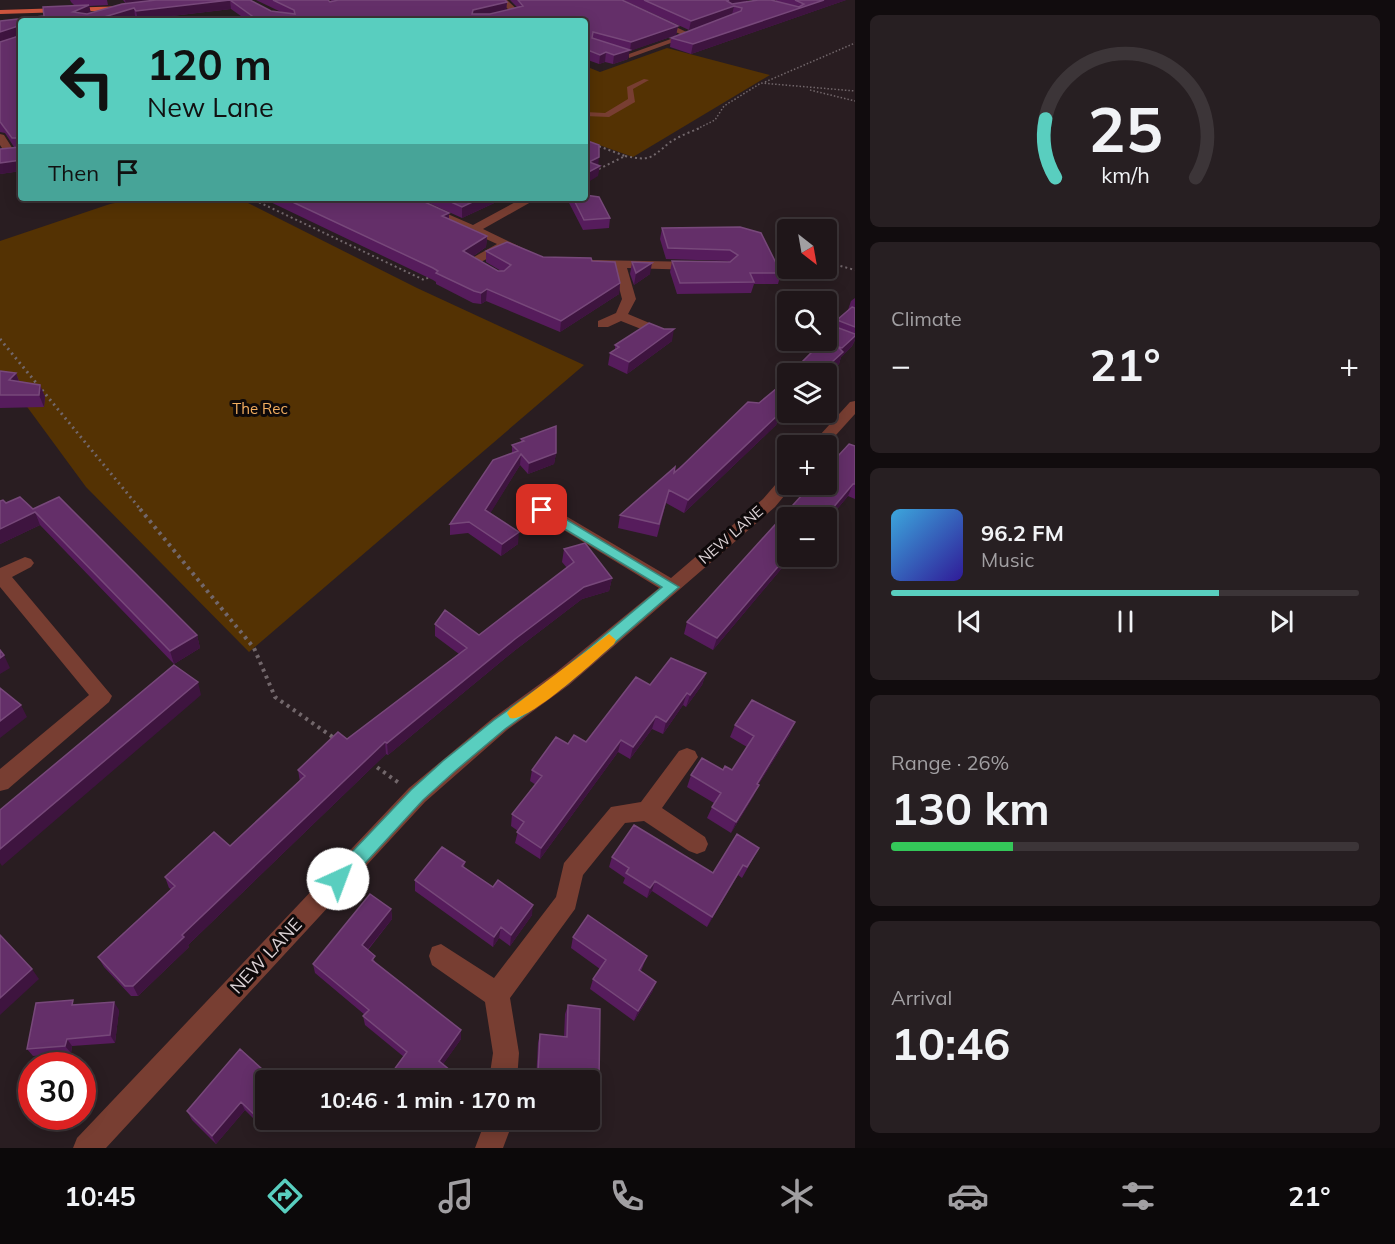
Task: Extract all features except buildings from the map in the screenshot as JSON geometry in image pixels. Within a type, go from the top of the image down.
[{"type":"main road","points":[[0,12],[132,8]]},
{"type":"street","points":[[612,0],[694,33],[628,55]]},
{"type":"street","points":[[494,18],[517,14],[507,1]]},
{"type":"street","points":[[0,137],[11,154]]},
{"type":"street","points":[[409,201],[540,258]]},
{"type":"street","points":[[474,229],[526,201]]},
{"type":"street","points":[[502,277],[471,262],[506,243]]},
{"type":"street","points":[[578,263],[706,266]]},
{"type":"street","points":[[603,324],[621,316],[629,299],[619,264]]},
{"type":"street","points":[[621,316],[668,336]]},
{"type":"street","points":[[828,435],[855,405]]},
{"type":"street","name":"NEW LANE","points":[[87,1148],[417,795],[500,724],[562,680],[777,494]]},
{"type":"street","points":[[542,510],[672,587]]},
{"type":"street","points":[[0,783],[102,696],[1,576],[26,563]]},
{"type":"street","points":[[647,812],[687,757]]},
{"type":"street","points":[[504,1070],[506,1053],[497,995],[567,901],[572,871],[619,814],[647,812],[697,844]]},
{"type":"street","points":[[441,956],[497,995]]},
{"type":"street","points":[[489,1148],[496,1130]]},
{"type":"lane","points":[[588,114],[606,115],[632,100],[629,88],[646,80]]},
{"type":"path","points":[[588,142],[625,156],[645,160],[661,153],[669,142],[715,120],[724,106],[761,83],[855,43]]},
{"type":"path","points":[[761,83],[855,91]]},
{"type":"path","points":[[795,87],[855,102]]},
{"type":"path","points":[[592,173],[625,156]]},
{"type":"path","points":[[256,201],[424,280],[443,270]]},
{"type":"path","points":[[273,210],[282,206]]},
{"type":"path","points":[[285,215],[295,211]]},
{"type":"path","points":[[317,230],[326,225]]},
{"type":"path","points":[[331,237],[341,232]]},
{"type":"path","points":[[367,253],[377,249]]},
{"type":"path","points":[[381,260],[390,255]]},
{"type":"path","points":[[764,262],[777,262]]},
{"type":"path","points":[[837,264],[855,270]]},
{"type":"path","points":[[0,339],[254,648],[275,697],[341,743]]},
{"type":"path","points":[[370,762],[417,795]]},
{"type":"green space","points":[[667,48],[770,75],[633,157],[588,141],[588,67],[600,72]]},
{"type":"green space","name":"The Rec","points":[[125,201],[244,201],[417,288],[584,365],[249,652],[86,487],[0,370],[0,241]]},
{"type":"slow traffic","points":[[515,713],[562,680],[609,640]]},
{"type":"route","points":[[338,879],[417,795],[449,766],[500,724],[562,680],[672,587],[542,510]]}]
